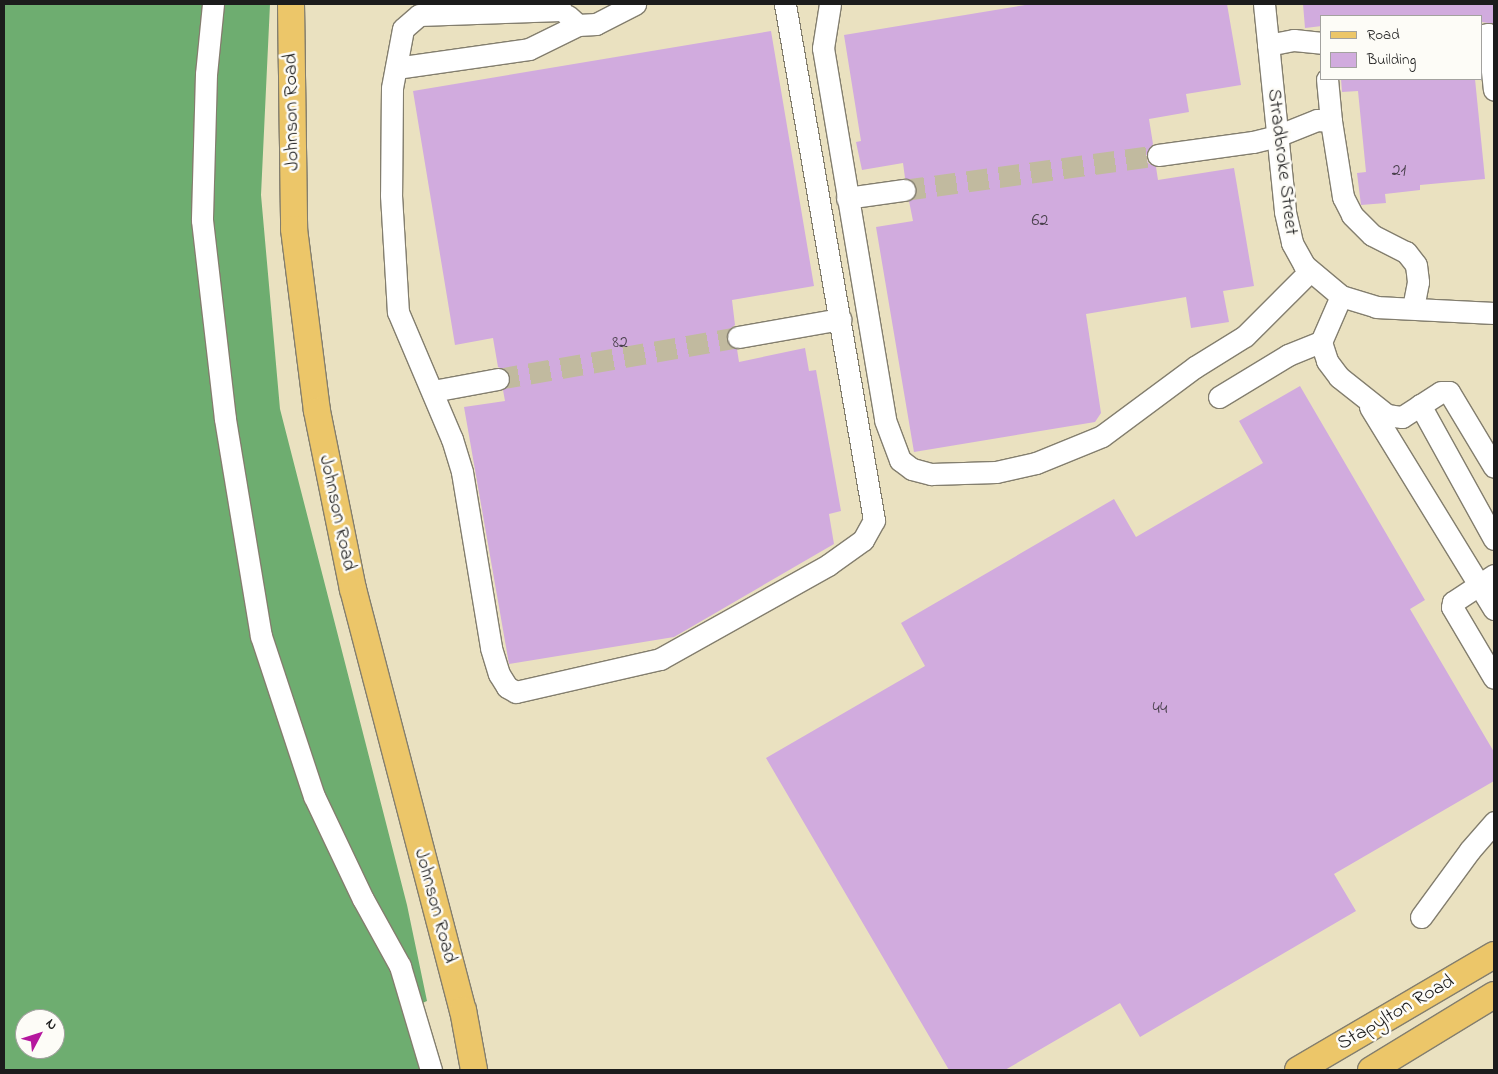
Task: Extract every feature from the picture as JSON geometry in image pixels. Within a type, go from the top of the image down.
[{"type":"main road","name":"Johnson Road","points":[[291,4],[294,229],[317,411],[353,589],[462,1010],[474,1070]]},
{"type":"main road","name":"Stapylton Road","points":[[1310,1067],[1494,955]]},
{"type":"main road","name":"Stapylton Road","points":[[1371,1070],[1404,1059],[1494,995]]},
{"type":"main road","name":"Johnson Road","points":[[462,1010],[489,1070]]},
{"type":"street","points":[[213,4],[206,74],[202,220],[225,419],[261,636],[314,796],[364,899],[400,966],[431,1070]]},
{"type":"street","points":[[396,68],[529,49],[578,25],[596,24],[635,4]]},
{"type":"street","points":[[578,25],[561,7],[419,15],[403,29],[392,88],[391,195],[398,312],[432,391],[462,472],[491,648],[499,674],[507,687],[516,692],[660,659],[828,565],[863,540],[874,520],[785,4]]},
{"type":"street","points":[[830,4],[823,48],[847,198],[892,445],[900,460],[912,470],[931,474],[996,472],[1028,464],[1102,436],[1195,367],[1244,336],[1310,271]]},
{"type":"street","name":"Stradbroke Street","points":[[1264,4],[1277,136],[1292,243],[1310,271],[1341,296],[1376,307],[1494,313]]},
{"type":"street","points":[[1488,34],[1493,64],[1494,90]]},
{"type":"street","points":[[1268,45],[1294,40],[1320,43]]},
{"type":"street","points":[[1327,80],[1331,121],[1343,197],[1352,215],[1372,234],[1406,252],[1416,265],[1418,282],[1413,308]]},
{"type":"street","points":[[1158,156],[1277,136],[1317,120],[1331,121]]},
{"type":"street","points":[[847,198],[904,190]]},
{"type":"street","points":[[1341,296],[1321,342],[1327,361],[1339,377],[1366,400],[1392,417],[1402,417],[1441,392],[1449,392],[1494,467]]},
{"type":"street","points":[[738,337],[840,319]]},
{"type":"street","points":[[1219,397],[1288,355],[1321,342]]},
{"type":"street","points":[[432,391],[498,379]]},
{"type":"street","points":[[1366,400],[1487,580],[1494,609]]},
{"type":"street","points":[[1420,406],[1494,538]]},
{"type":"street","points":[[1487,580],[1453,602],[1452,607],[1494,678]]},
{"type":"street","points":[[1422,917],[1470,850],[1494,822]]},
{"type":"green space","points":[[4,4],[270,4],[261,195],[280,409],[407,905],[427,1001],[408,1009],[424,1070],[4,1070]]},
{"type":"building","points":[[1031,4],[1227,4],[1241,85],[1186,94],[1189,112],[1149,119],[1153,144],[1146,156],[1148,163],[1156,167],[1158,180],[1234,168],[1254,286],[1223,291],[1229,322],[1191,328],[1186,297],[1086,314],[1101,413],[1095,422],[914,452],[876,227],[913,221],[909,201],[915,195],[916,188],[905,178],[903,163],[862,170],[856,142],[861,141],[844,35]]},
{"type":"building","points":[[1303,4],[1494,4],[1494,24],[1483,22],[1483,15],[1320,15],[1320,26],[1305,28]]},
{"type":"building","points":[[771,31],[814,286],[732,300],[735,325],[726,332],[726,339],[729,345],[737,349],[739,362],[805,348],[809,371],[816,370],[841,511],[829,514],[834,544],[674,637],[509,664],[464,407],[505,401],[503,390],[510,384],[510,377],[507,371],[498,367],[493,338],[455,345],[413,91]]},
{"type":"building","points":[[1341,80],[1475,80],[1485,179],[1420,185],[1420,190],[1385,194],[1386,203],[1361,205],[1357,173],[1366,172],[1358,91],[1342,92]]},
{"type":"building","points":[[1300,386],[1425,600],[1410,609],[1494,752],[1494,781],[1334,874],[1356,911],[1140,1037],[1120,1003],[1005,1070],[949,1070],[766,758],[925,666],[901,623],[1114,499],[1136,537],[1263,463],[1239,421]]},
{"type":"tunnel","points":[[904,190],[1158,155]]},
{"type":"tunnel","points":[[498,379],[738,337]]}]
